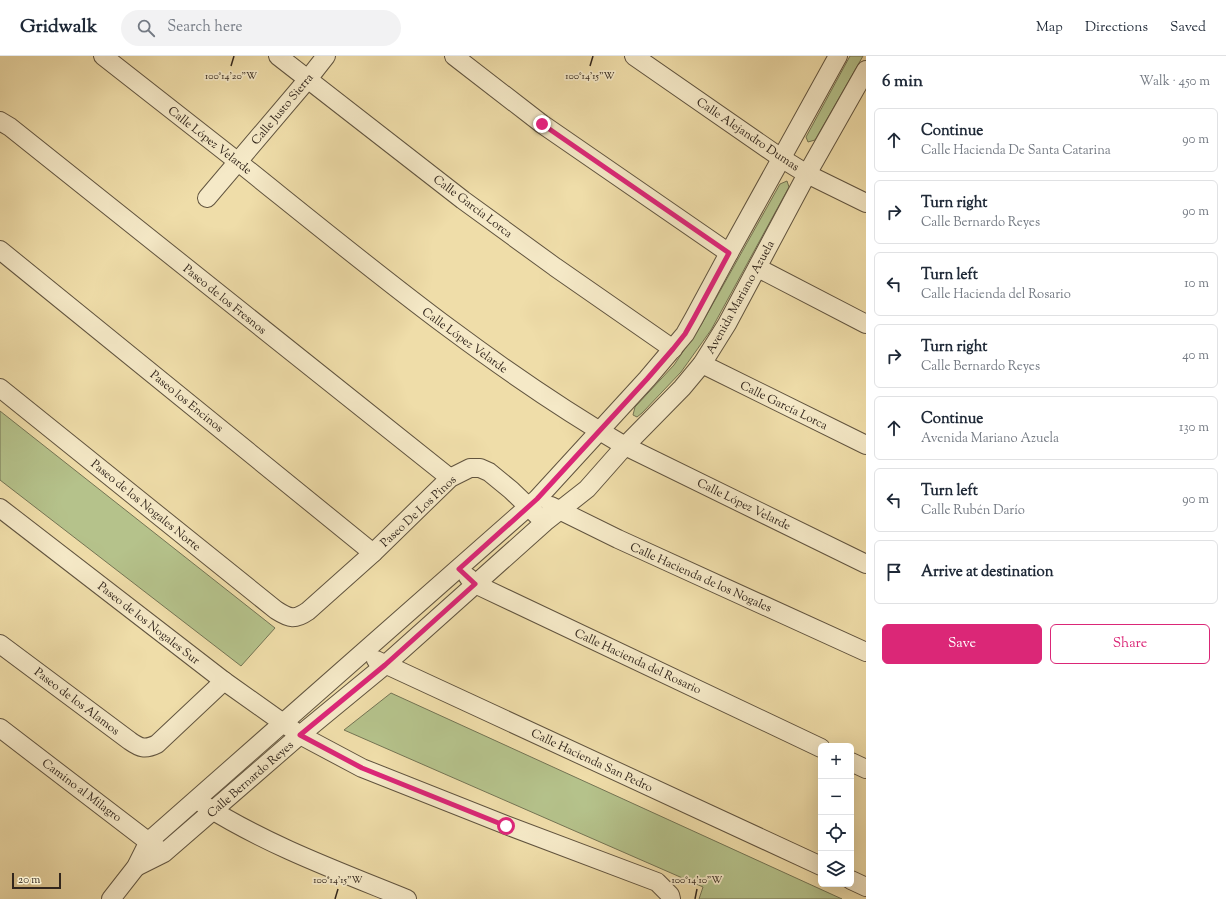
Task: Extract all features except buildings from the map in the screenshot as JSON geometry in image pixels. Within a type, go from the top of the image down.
[{"type":"street","name":"Calle López Velarde","points":[[103,56],[417,305],[511,374],[599,431],[625,446],[866,564]]},
{"type":"street","name":"Calle García Lorca","points":[[278,56],[463,200],[554,267],[673,349]]},
{"type":"street","name":"Calle Justo Sierra","points":[[207,198],[326,56]]},
{"type":"street","points":[[454,56],[542,124],[729,253]]},
{"type":"street","name":"Calle Alejandro Dumas","points":[[634,56],[781,158],[807,174],[866,203]]},
{"type":"street","points":[[532,503],[599,431],[685,334],[781,158],[832,58]]},
{"type":"street","name":"Avenida Mariano Azuela","points":[[559,511],[587,489],[625,446],[682,388],[702,364],[728,324],[807,174],[865,75]]},
{"type":"street","name":"Paseo de los Fresnos","points":[[0,121],[450,478]]},
{"type":"street","name":"Paseo los Encinos","points":[[0,250],[373,553]]},
{"type":"street","points":[[758,268],[866,324]]},
{"type":"street","name":"Calle García Lorca","points":[[702,364],[866,445]]},
{"type":"street","name":"Paseo de los Nogales Norte","points":[[0,388],[276,610],[288,617],[295,618]]},
{"type":"street","name":"Paseo De Los Pinos","points":[[295,618],[308,611],[373,553],[450,478],[470,468],[480,468],[489,472],[532,503],[545,522]]},
{"type":"street","name":"Calle Hacienda de los Nogales","points":[[532,503],[559,511],[866,652]]},
{"type":"street","name":"Calle Bernardo Reyes","points":[[119,897],[149,842],[532,503]]},
{"type":"street","name":"Paseo de los Nogales Sur","points":[[0,508],[224,680],[300,735],[362,768],[506,826],[657,882],[670,894],[670,899]]},
{"type":"street","name":"Calle Bernardo Reyes","points":[[136,867],[164,853],[214,811],[300,735],[385,665],[559,511]]},
{"type":"street","name":"Calle Hacienda del Rosario","points":[[459,569],[475,584],[818,747]]},
{"type":"street","name":"Paseo de los Alamos","points":[[0,644],[140,748],[150,748],[157,744],[224,680]]},
{"type":"street","name":"Calle Hacienda San Pedro","points":[[363,653],[385,665],[818,865]]},
{"type":"street","name":"Camino al Milagro","points":[[0,728],[164,853]]},
{"type":"street","points":[[854,763],[866,769]]},
{"type":"street","points":[[197,800],[243,828],[305,857],[407,899]]},
{"type":"street","points":[[854,881],[866,887]]},
{"type":"green space","points":[[850,56],[863,56],[815,140],[808,142],[806,137]]},
{"type":"green space","points":[[787,181],[789,187],[711,330],[681,372],[642,413],[637,417],[633,415],[635,407],[674,365],[701,325],[780,184]]},
{"type":"green space","points":[[0,411],[275,628],[241,666],[0,480]]},
{"type":"green space","points":[[391,693],[842,899],[699,899],[703,887],[344,730]]},
{"type":"route","points":[[506,826],[362,768],[300,735],[385,665],[475,584],[459,569],[537,499],[673,349],[685,334],[729,253],[542,124]]}]
